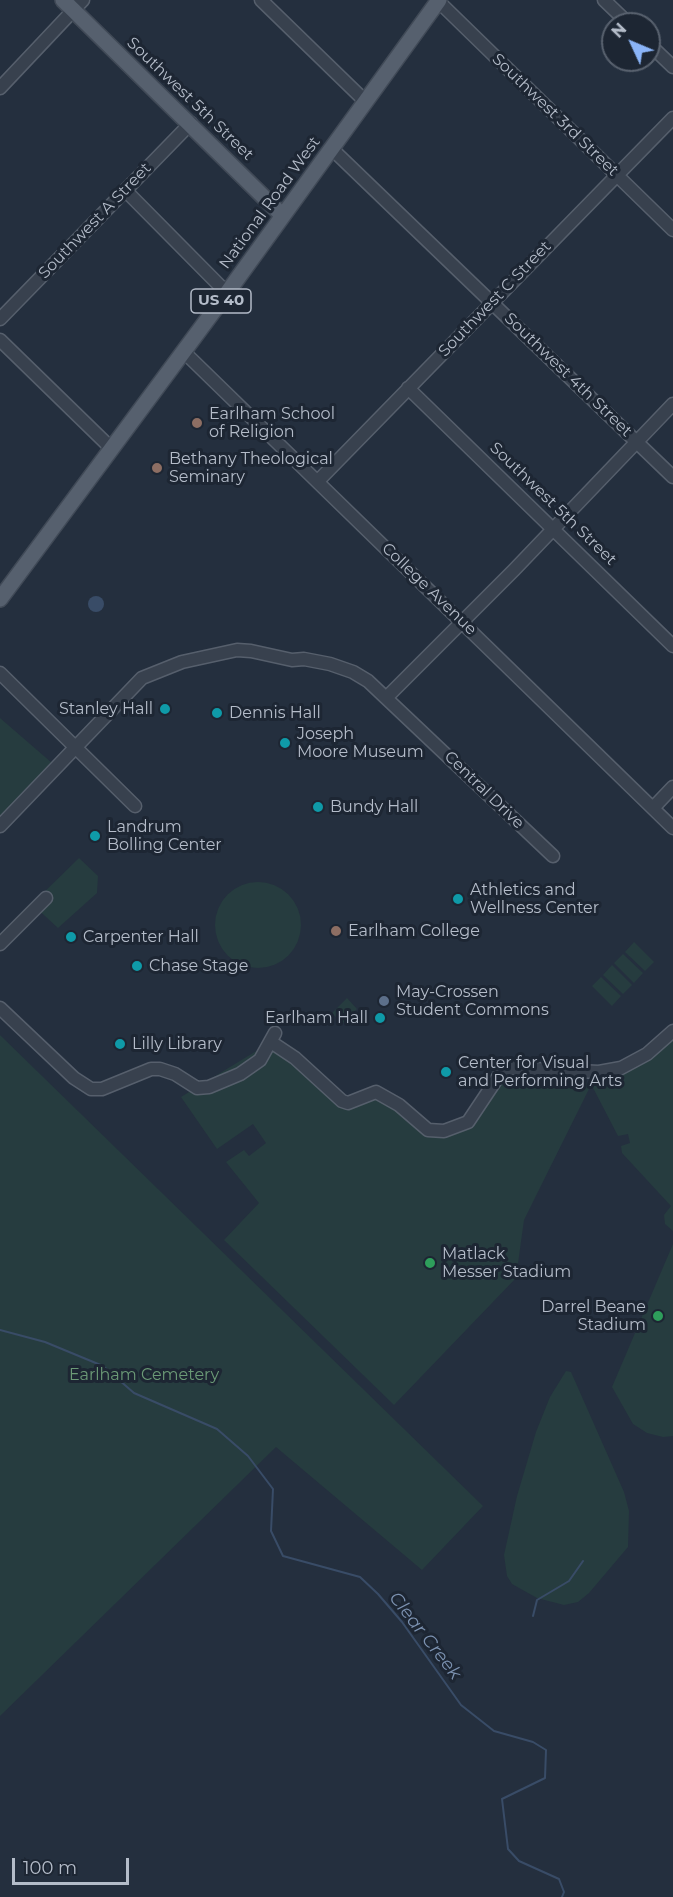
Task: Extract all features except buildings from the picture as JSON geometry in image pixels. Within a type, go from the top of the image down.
[{"type":"main road","name":"National Road West","points":[[0,599],[227,293],[438,0]]},
{"type":"main road","name":"Southwest 5th Street","points":[[73,3],[282,215]]},
{"type":"street","points":[[261,0],[366,101]]},
{"type":"street","name":"Southwest 3rd Street","points":[[438,0],[673,230]]},
{"type":"street","points":[[604,0],[616,12]]},
{"type":"street","points":[[0,88],[73,3]]},
{"type":"street","points":[[661,56],[673,67]]},
{"type":"street","name":"Southwest C Street","points":[[318,481],[673,118]]},
{"type":"street","name":"Southwest A Street","points":[[0,319],[191,123]]},
{"type":"street","name":"Southwest 4th Street","points":[[332,148],[673,477]]},
{"type":"street","points":[[125,190],[227,293]]},
{"type":"street","points":[[0,340],[111,448]]},
{"type":"street","name":"College Avenue","points":[[183,351],[673,828]]},
{"type":"street","name":"Southwest 5th Street","points":[[408,388],[673,646]]},
{"type":"street","points":[[387,697],[673,404]]},
{"type":"street","name":"Central Drive","points":[[0,826],[142,678],[182,662],[237,650],[330,664],[353,672],[387,697],[554,856]]},
{"type":"street","points":[[0,673],[135,806]]},
{"type":"street","points":[[653,808],[673,788]]},
{"type":"street","points":[[0,944],[46,898]]},
{"type":"street","points":[[0,1008],[74,1078],[91,1089],[102,1089],[151,1069],[160,1069],[175,1074],[197,1088],[209,1087],[240,1074],[260,1060],[273,1038],[342,1101],[348,1103],[376,1092],[399,1105],[428,1130],[444,1131],[468,1122],[500,1074],[509,1068],[599,1072],[621,1068],[647,1054],[673,1031]]},
{"type":"green space","points":[[0,718],[52,763],[0,818]]},
{"type":"green space","points":[[79,858],[98,876],[97,893],[58,928],[32,904]]},
{"type":"green space","points":[[258,882],[282,889],[294,901],[301,925],[294,949],[282,961],[258,968],[234,961],[222,949],[215,925],[222,901],[234,889]]},
{"type":"green space","points":[[634,942],[654,962],[645,971],[625,952]]},
{"type":"green space","points":[[623,954],[643,973],[634,983],[614,963]]},
{"type":"green space","points":[[612,965],[632,985],[623,994],[603,975]]},
{"type":"green space","points":[[601,977],[621,996],[612,1006],[592,986]]},
{"type":"green space","points":[[347,998],[357,1009],[342,1024],[332,1013]]},
{"type":"green space","name":"Earlham Cemetery","points":[[0,1035],[483,1506],[422,1570],[276,1447],[0,1716]]},
{"type":"green space","points":[[673,1037],[673,1231],[665,1224],[664,1215],[671,1206],[622,1153],[621,1146],[630,1143],[628,1134],[618,1136],[590,1082],[593,1076]]},
{"type":"green space","points":[[271,1042],[342,1101],[376,1092],[429,1130],[468,1122],[500,1074],[583,1072],[589,1089],[524,1220],[516,1278],[394,1405],[224,1240],[259,1203],[226,1162],[244,1150],[249,1156],[266,1143],[253,1124],[217,1149],[181,1097]]},
{"type":"green space","name":"Darrel Beane Stadium","points":[[673,1244],[673,1436],[663,1437],[647,1433],[633,1424],[612,1387]]},
{"type":"green space","points":[[566,1371],[571,1372],[624,1492],[629,1511],[628,1547],[589,1593],[578,1602],[564,1605],[537,1598],[512,1584],[507,1576],[504,1555],[517,1496],[536,1432],[550,1397]]},
{"type":"water","points":[[96,596],[104,604],[96,612],[88,604]]},
{"type":"waterway","name":"Clear Creek","points":[[0,1330],[45,1342],[103,1366],[134,1393],[217,1429],[248,1456],[273,1489],[271,1531],[283,1556],[360,1577],[402,1622],[461,1705],[494,1731],[533,1742],[546,1750],[545,1778],[502,1799],[508,1849],[519,1861],[559,1879],[564,1892],[562,1897]]},
{"type":"waterway","points":[[533,1616],[537,1600],[569,1581],[583,1561]]},
{"type":"place","name":"Earlham School of Religion","points":[[197,423]]},
{"type":"place","name":"Bethany Theological Seminary","points":[[157,468]]},
{"type":"place","name":"Stanley Hall","points":[[165,709]]},
{"type":"place","name":"Dennis Hall","points":[[217,713]]},
{"type":"place","name":"Joseph Moore Museum","points":[[285,743]]},
{"type":"place","name":"Bundy Hall","points":[[318,807]]},
{"type":"place","name":"Landrum Bolling Center","points":[[95,836]]},
{"type":"place","name":"Athletics and Wellness Center","points":[[458,899]]},
{"type":"place","name":"Earlham College","points":[[336,931]]},
{"type":"place","name":"Carpenter Hall","points":[[71,937]]},
{"type":"place","name":"Chase Stage","points":[[137,966]]},
{"type":"place","name":"May-Crossen Student Commons","points":[[384,1001]]},
{"type":"place","name":"Earlham Hall","points":[[380,1018]]},
{"type":"place","name":"Lilly Library","points":[[120,1044]]},
{"type":"place","name":"Center for Visual and Performing Arts","points":[[446,1072]]},
{"type":"place","name":"Matlack Messer Stadium","points":[[430,1263]]},
{"type":"place","name":"Darrel Beane Stadium","points":[[658,1316]]}]
